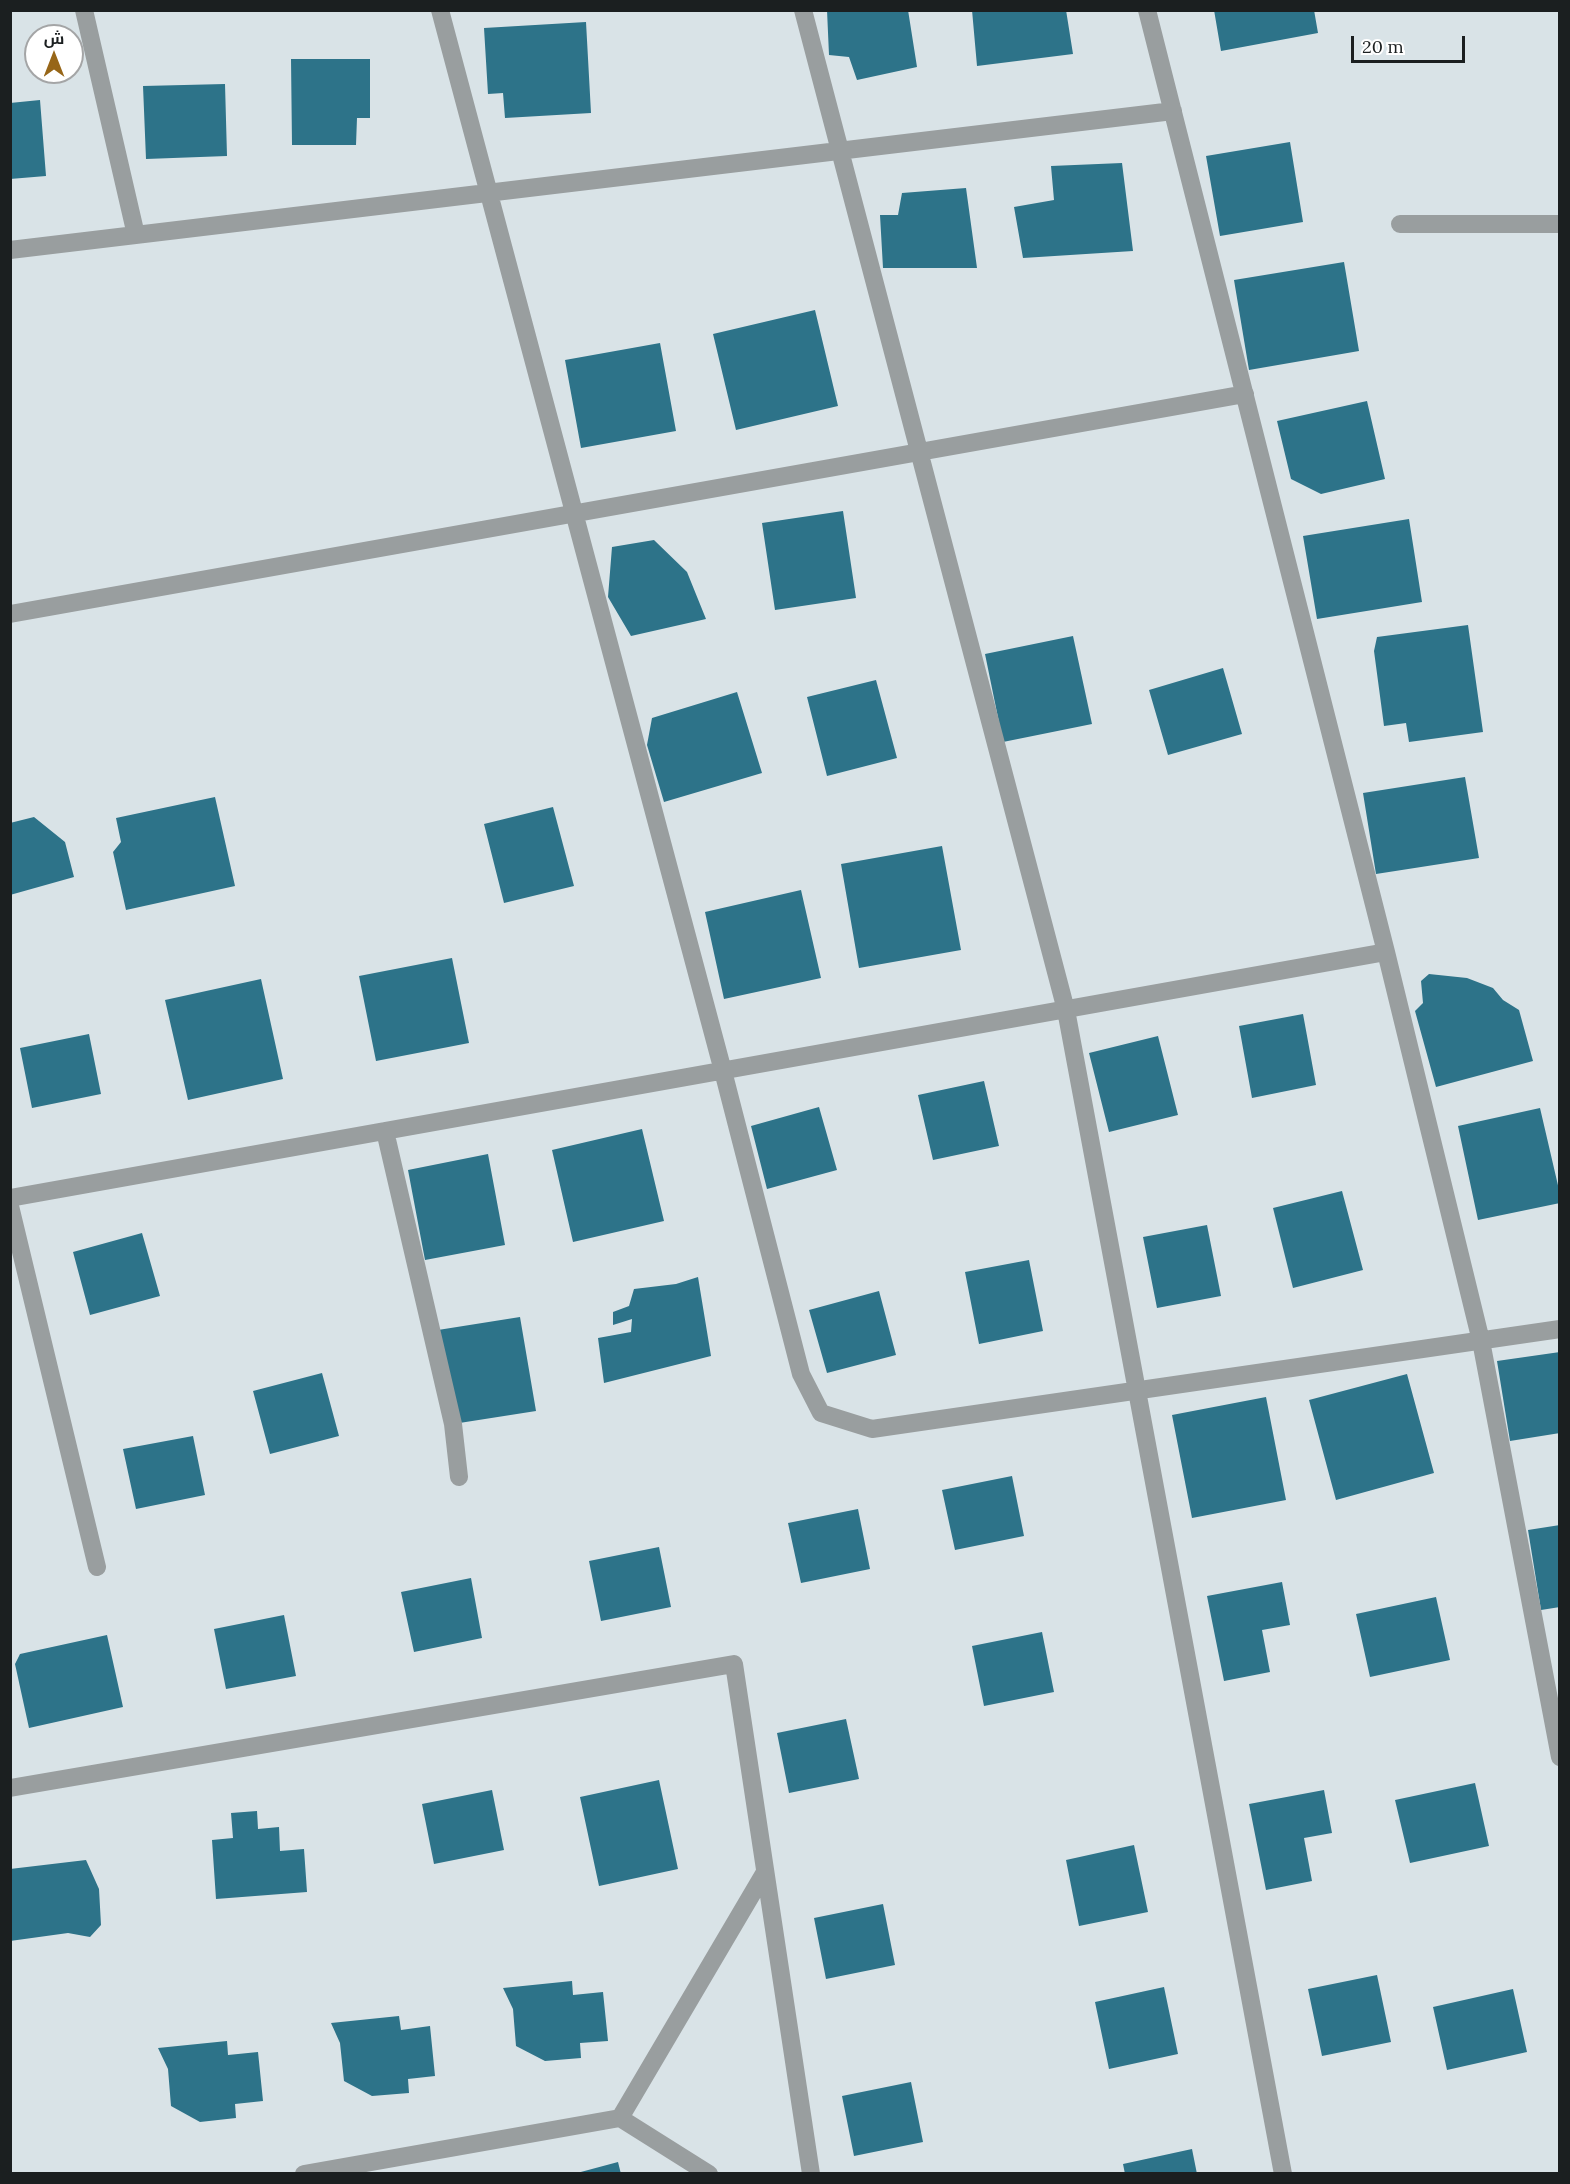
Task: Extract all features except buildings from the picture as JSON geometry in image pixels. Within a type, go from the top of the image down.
[{"type":"street","points":[[84,10],[136,235]]},
{"type":"street","points":[[440,10],[723,1071],[801,1374],[822,1413],[872,1429],[1560,1329]]},
{"type":"street","points":[[803,10],[1066,1010],[1283,2174]]},
{"type":"street","points":[[1148,10],[1386,952],[1481,1341],[1560,1757]]},
{"type":"street","points":[[10,250],[1173,111]]},
{"type":"street","points":[[1401,224],[1560,224]]},
{"type":"street","points":[[10,614],[1245,394]]},
{"type":"street","points":[[10,1198],[1386,952]]},
{"type":"street","points":[[385,1131],[453,1424],[459,1477]]},
{"type":"street","points":[[10,1206],[97,1567]]},
{"type":"street","points":[[10,1788],[734,1664],[812,2174]]},
{"type":"street","points":[[620,2118],[765,1872]]},
{"type":"street","points":[[304,2174],[620,2118],[710,2174]]}]
